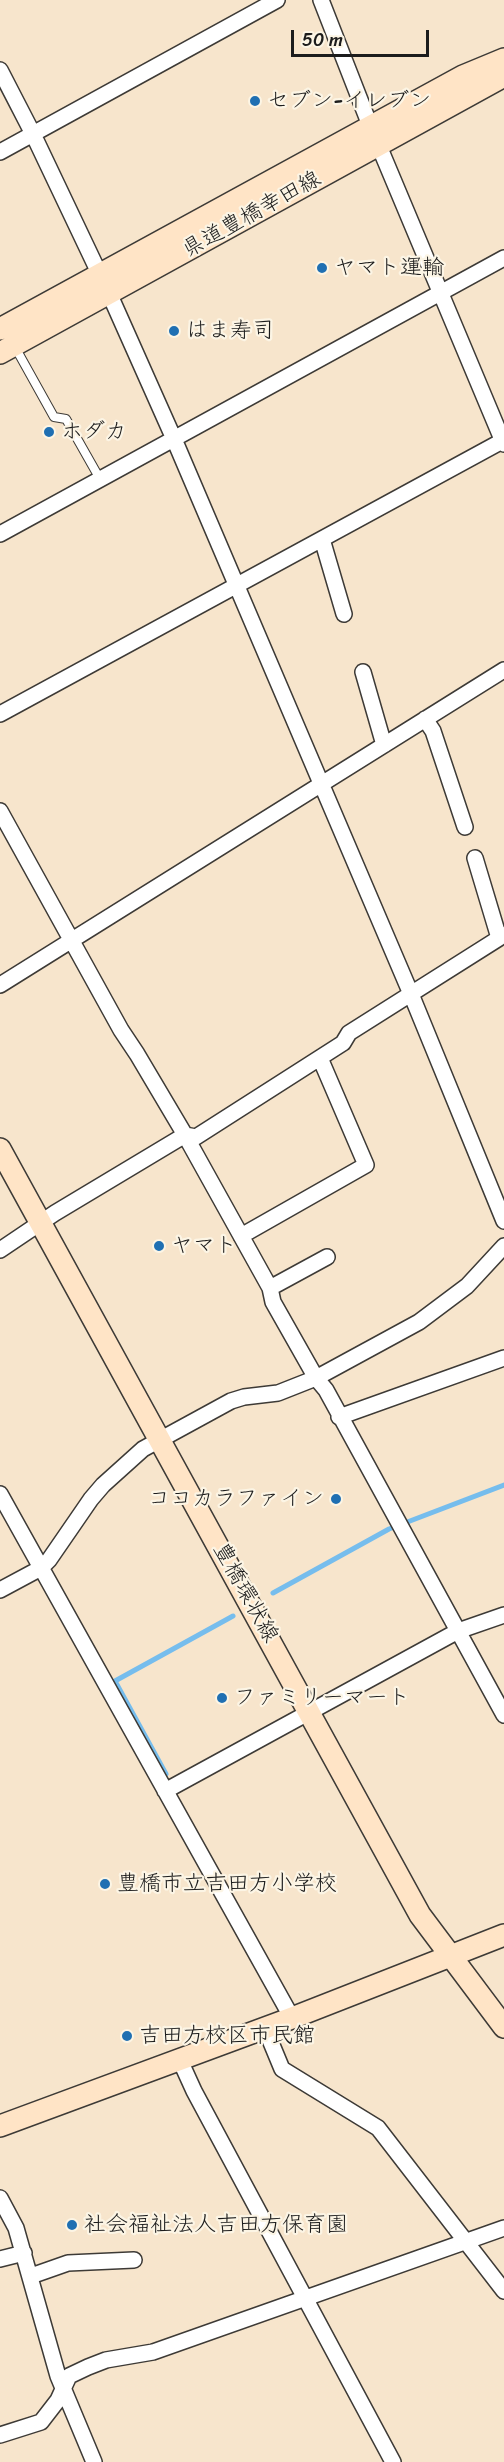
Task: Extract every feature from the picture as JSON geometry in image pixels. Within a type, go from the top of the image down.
[{"type":"main road","points":[[463,76],[504,50]]},
{"type":"main road","name":"県道豊橋幸田線","points":[[375,137],[463,76],[504,59]]},
{"type":"main road","name":"県道豊橋幸田線","points":[[0,329],[104,284],[375,137],[504,76]]},
{"type":"main road","name":"県道豊橋幸田線","points":[[7,349],[104,284]]},
{"type":"main road","name":"豊橋環状線","points":[[0,1149],[420,1915],[504,2028]]},
{"type":"main road","points":[[0,2126],[292,2018],[504,1935]]},
{"type":"street","points":[[0,152],[277,0]]},
{"type":"street","points":[[0,714],[504,442],[375,137],[321,0]]},
{"type":"street","points":[[0,70],[104,284],[174,439],[411,994],[504,1221]]},
{"type":"street","points":[[0,534],[504,258]]},
{"type":"street","points":[[322,539],[344,614]]},
{"type":"street","points":[[0,985],[504,670]]},
{"type":"street","points":[[363,672],[384,745]]},
{"type":"street","points":[[425,719],[433,731],[465,827]]},
{"type":"street","points":[[0,811],[121,1030],[184,1135],[270,1288],[273,1302],[316,1378],[326,1390],[504,1715]]},
{"type":"street","points":[[0,1250],[184,1135],[196,1137],[343,1043],[349,1032],[502,936],[476,858]]},
{"type":"street","points":[[241,1236],[366,1165],[320,1058]]},
{"type":"street","points":[[0,1590],[41,1568],[57,1552],[91,1499],[134,1456],[231,1401],[244,1397],[278,1394],[316,1378],[419,1322],[467,1286],[504,1246]]},
{"type":"street","points":[[270,1288],[327,1257]]},
{"type":"street","points":[[339,1417],[504,1358]]},
{"type":"street","points":[[0,1494],[292,2018]]},
{"type":"street","points":[[165,1791],[458,1631],[504,1615]]},
{"type":"street","points":[[264,2028],[282,2069],[378,2128],[504,2291]]},
{"type":"street","points":[[179,2058],[194,2091],[249,2189],[393,2462]]},
{"type":"street","points":[[0,2198],[16,2228],[63,2389],[94,2462]]},
{"type":"street","points":[[0,2435],[41,2422],[58,2400],[69,2376],[88,2367],[106,2360],[153,2352],[504,2228]]},
{"type":"street","points":[[0,2259],[24,2253]]},
{"type":"street","points":[[31,2276],[68,2263],[134,2260]]},
{"type":"lane","points":[[7,349],[54,417],[66,418],[100,479]]},
{"type":"waterway","points":[[273,1593],[389,1529],[504,1485]]},
{"type":"waterway","points":[[166,1774],[115,1681],[233,1616]]},
{"type":"place","name":"セブン-イレブン","points":[[255,101]]},
{"type":"place","name":"ヤマト運輸","points":[[322,268]]},
{"type":"place","name":"はま寿司","points":[[174,331]]},
{"type":"place","name":"ホダカ","points":[[49,432]]},
{"type":"place","name":"ヤマト","points":[[159,1246]]},
{"type":"place","name":"ココカラファイン","points":[[336,1499]]},
{"type":"place","name":"ファミリーマート","points":[[222,1698]]},
{"type":"place","name":"豊橋市立吉田方小学校","points":[[105,1884]]},
{"type":"place","name":"吉田方校区市民館","points":[[127,2036]]},
{"type":"place","name":"社会福祉法人吉田方保育園","points":[[72,2225]]}]
